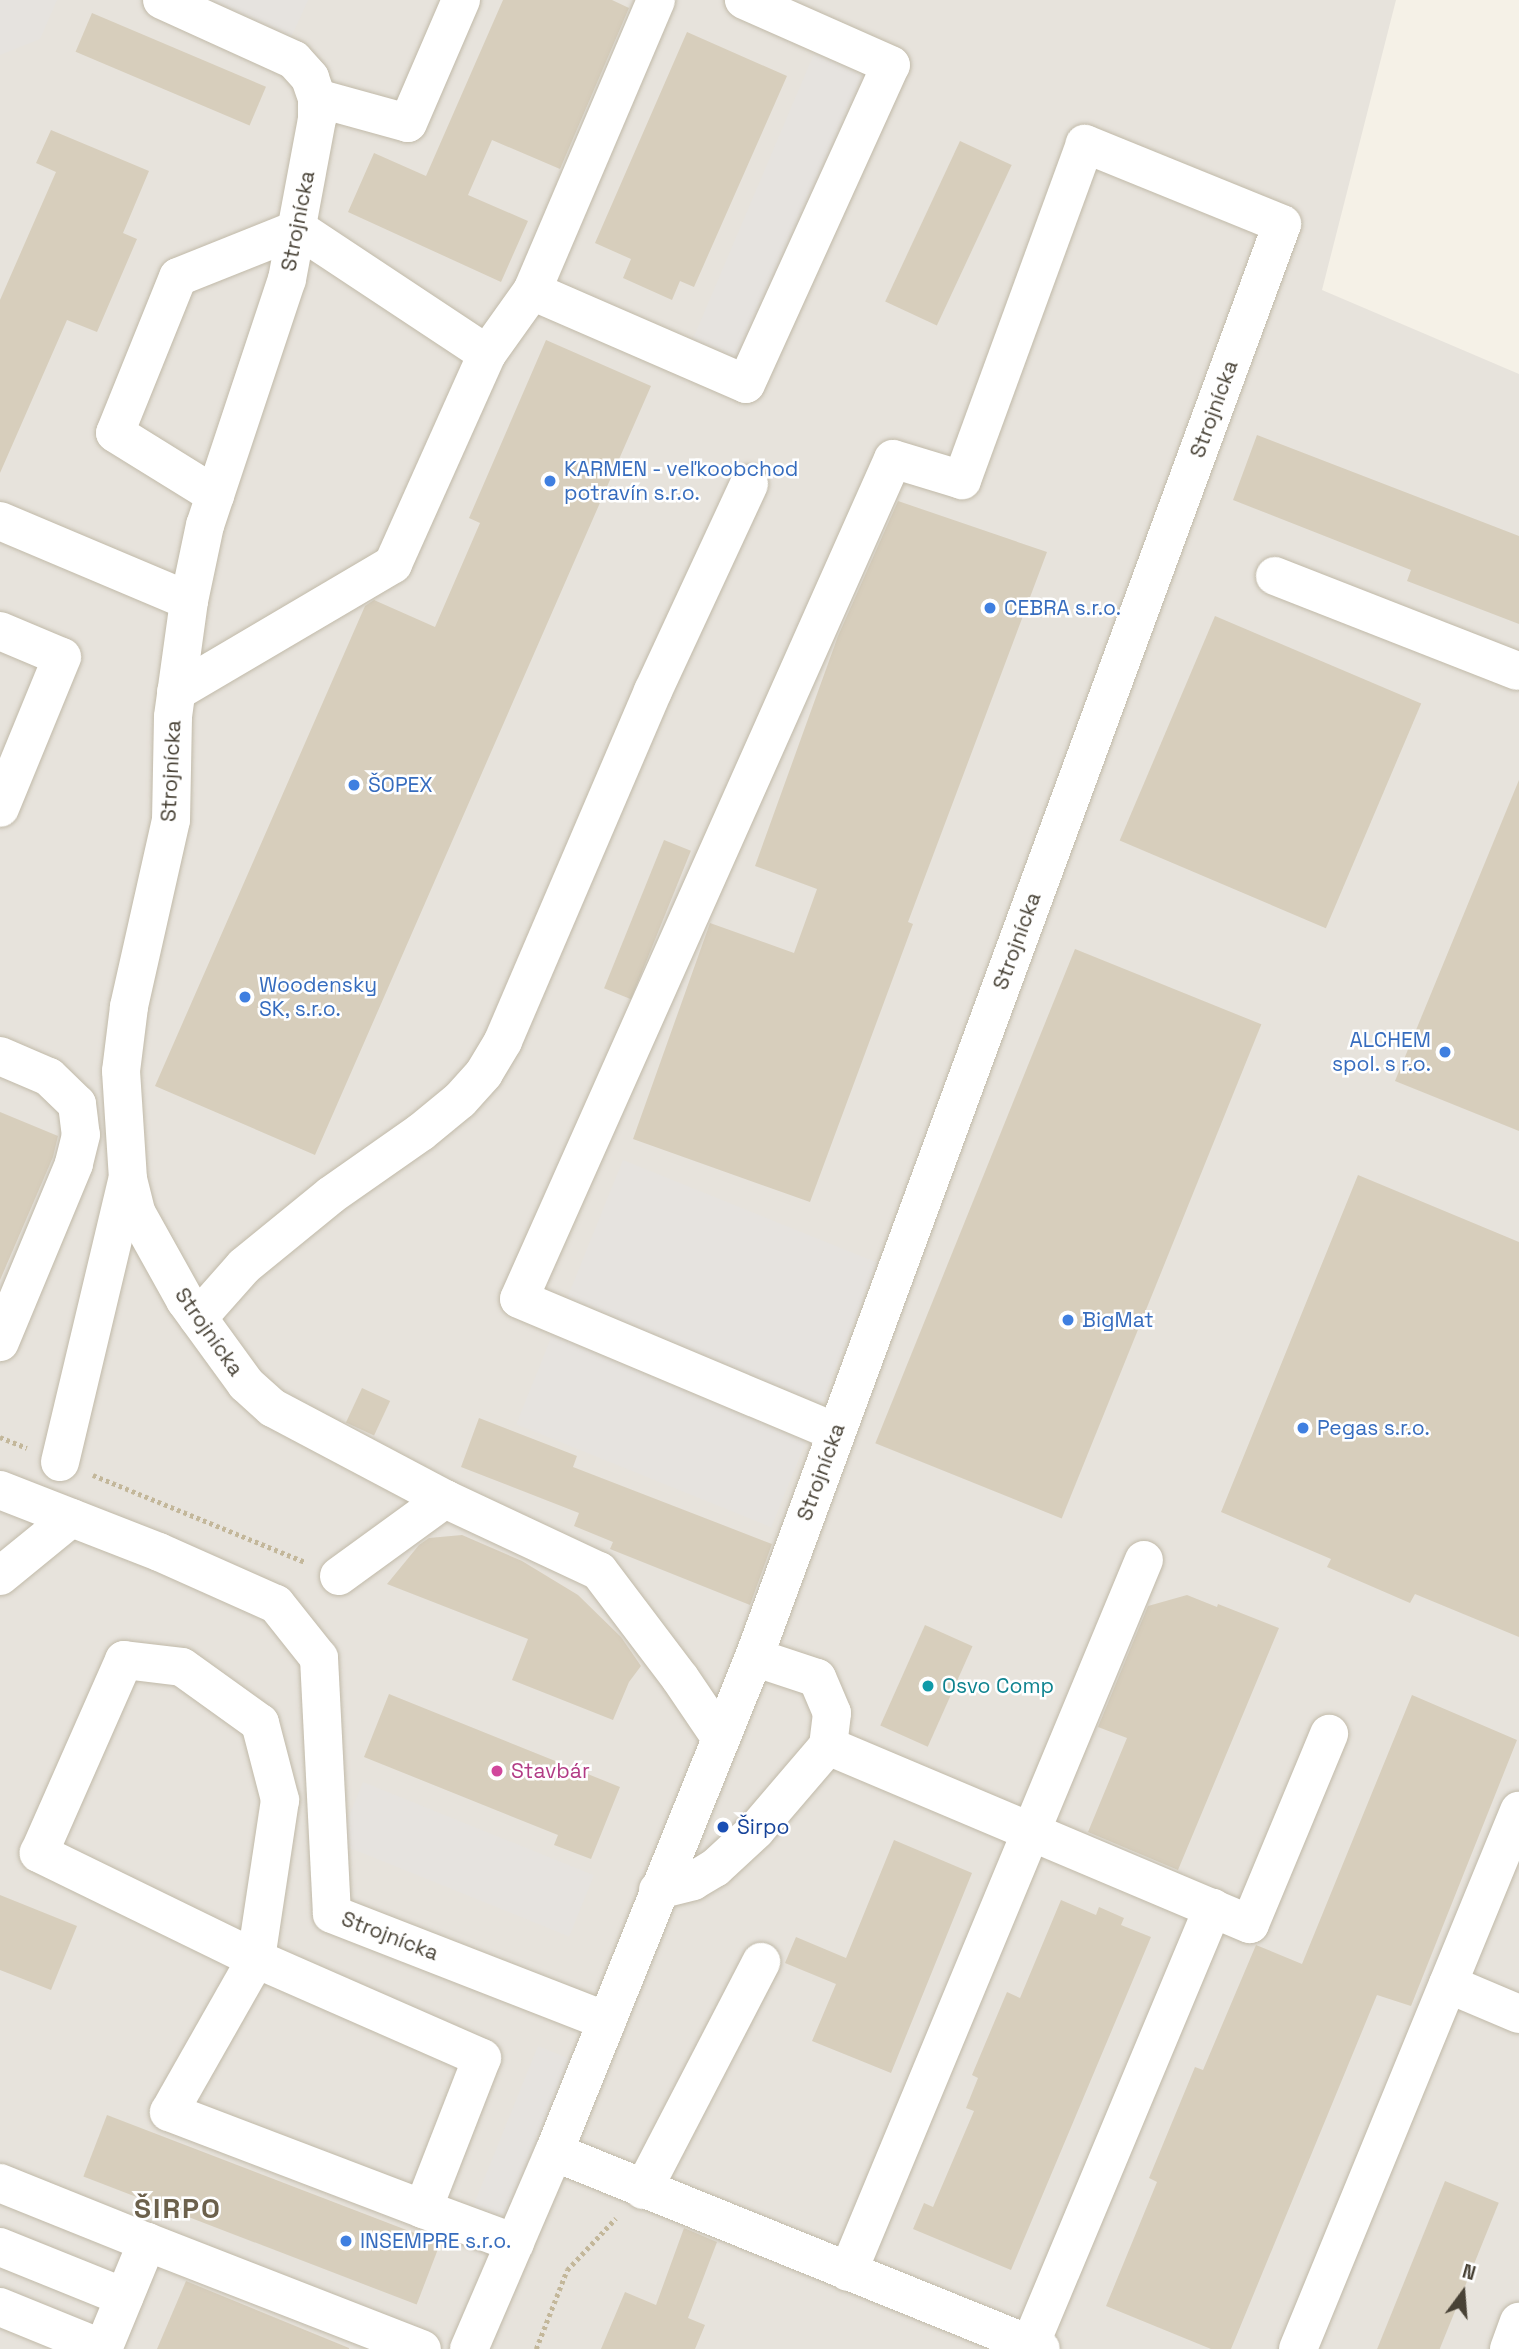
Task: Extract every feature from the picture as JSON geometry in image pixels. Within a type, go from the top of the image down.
[{"type":"street","points":[[162,0],[294,60],[310,78],[317,98],[408,123],[461,0]]},
{"type":"street","points":[[176,692],[393,565],[487,354],[532,290],[656,0]]},
{"type":"street","points":[[532,290],[746,384],[891,65],[744,0]]},
{"type":"street","name":"Strojnícka","points":[[317,98],[317,120],[298,229],[278,306],[215,495],[189,601],[176,692],[171,820],[129,1007],[121,1071],[128,1179],[136,1212],[198,1318],[232,1367],[273,1408],[445,1499],[599,1572],[680,1678],[720,1737]]},
{"type":"street","name":"Strojnícka","points":[[469,2349],[554,2152],[754,1657],[1282,224],[1086,144],[962,480],[893,459],[519,1299],[835,1432]]},
{"type":"street","points":[[215,495],[115,433],[178,277],[298,229],[487,354]]},
{"type":"street","points":[[198,1318],[244,1266],[331,1195],[421,1132],[460,1100],[484,1073],[503,1041],[648,703],[749,484]]},
{"type":"street","points":[[0,521],[189,601]]},
{"type":"street","points":[[1275,576],[1517,671]]},
{"type":"street","points":[[0,631],[62,657],[0,808]]},
{"type":"street","points":[[0,1056],[50,1077],[77,1104],[81,1135],[74,1164],[0,1342]]},
{"type":"street","points":[[60,1462],[128,1179]]},
{"type":"street","name":"Strojnícka","points":[[0,1490],[276,1604],[320,1658],[332,1914],[607,2021]]},
{"type":"street","points":[[339,1576],[445,1499]]},
{"type":"street","points":[[0,1576],[71,1518]]},
{"type":"street","points":[[848,2272],[1144,1560]]},
{"type":"street","points":[[658,1890],[693,1881],[715,1868],[756,1830],[828,1746],[832,1713],[817,1678],[754,1657]]},
{"type":"street","points":[[423,2208],[482,2058],[257,1959],[38,1853],[124,1660],[182,1667],[260,1723],[280,1800],[257,1959],[169,2112],[515,2243]]},
{"type":"street","points":[[828,1746],[1250,1924],[1329,1734]]},
{"type":"street","points":[[1298,2349],[1519,1811]]},
{"type":"street","points":[[554,2152],[1035,2347],[1213,1908]]},
{"type":"street","points":[[643,2190],[761,1962]]},
{"type":"street","points":[[1448,1983],[1519,2014]]},
{"type":"street","points":[[0,2183],[147,2242],[375,2341],[422,2349]]},
{"type":"street","points":[[0,2307],[103,2349],[147,2242]]},
{"type":"street","points":[[0,2247],[124,2297]]},
{"type":"street","points":[[1509,2349],[1519,2322]]},
{"type":"path","points":[[0,1437],[339,1576]]},
{"type":"path","points":[[536,2349],[567,2270],[643,2190]]},
{"type":"shaded area","points":[[0,0],[1396,0],[1322,290],[1519,374],[1519,2349],[0,2349]]},
{"type":"shaded area","points":[[0,0],[57,0],[40,39],[0,55]]},
{"type":"shaded area","points":[[162,0],[308,0],[283,55]]},
{"type":"shaded area","points":[[822,35],[891,64],[754,386],[685,357]]},
{"type":"shaded area","points":[[623,1160],[878,1263],[771,1527],[516,1424]]},
{"type":"shaded area","points":[[363,1782],[594,1875],[569,1936],[338,1843]]},
{"type":"shaded area","points":[[538,2046],[588,2066],[516,2245],[466,2225]]},
{"type":"building","points":[[503,0],[612,0],[629,8],[560,169],[492,140],[468,195],[528,221],[501,282],[348,212],[374,153],[426,176]]},
{"type":"building","points":[[92,13],[266,87],[250,126],[76,52]]},
{"type":"building","points":[[687,32],[787,76],[694,287],[680,281],[672,300],[623,278],[631,259],[595,243]]},
{"type":"building","points":[[51,130],[149,171],[123,233],[137,239],[97,332],[67,320],[0,473],[0,300],[56,172],[36,163]]},
{"type":"building","points":[[960,141],[1012,165],[937,326],[885,301]]},
{"type":"building","points":[[546,340],[651,386],[315,1155],[155,1086],[365,606],[374,600],[435,627],[480,523],[469,518]]},
{"type":"building","points":[[1257,435],[1519,536],[1519,624],[1407,581],[1411,570],[1233,500]]},
{"type":"building","points":[[898,501],[1047,552],[908,922],[913,924],[810,1202],[633,1139],[710,923],[794,953],[817,889],[755,866],[838,636]]},
{"type":"building","points":[[1215,616],[1421,704],[1326,928],[1120,841]]},
{"type":"building","points":[[1519,780],[1519,1131],[1395,1081]]},
{"type":"building","points":[[664,840],[691,851],[631,999],[604,988]]},
{"type":"building","points":[[1075,949],[1261,1024],[1062,1518],[875,1443]]},
{"type":"building","points":[[0,1112],[58,1136],[53,1157],[0,1280]]},
{"type":"building","points":[[1358,1175],[1519,1242],[1519,1637],[1415,1594],[1410,1603],[1327,1567],[1331,1559],[1221,1512]]},
{"type":"building","points":[[362,1388],[390,1401],[374,1436],[346,1422]]},
{"type":"building","points":[[479,1418],[577,1456],[573,1467],[772,1544],[750,1605],[610,1549],[613,1542],[574,1526],[579,1513],[461,1467]]},
{"type":"building","points":[[462,1535],[522,1561],[578,1595],[621,1637],[641,1666],[629,1682],[613,1720],[512,1680],[528,1639],[387,1584],[419,1545],[429,1538]]},
{"type":"building","points":[[1187,1595],[1279,1628],[1178,1870],[1088,1832],[1127,1738],[1098,1727],[1148,1606]]},
{"type":"building","name":"Osvo Comp","points":[[925,1625],[973,1646],[928,1747],[880,1725]]},
{"type":"building","points":[[389,1694],[620,1787],[591,1859],[554,1845],[558,1835],[364,1757]]},
{"type":"building","points":[[1412,1695],[1517,1740],[1411,2006],[1377,1995],[1231,2349],[1211,2349],[1106,2306],[1157,2182],[1149,2178],[1195,2067],[1203,2070],[1256,1945],[1302,1964]]},
{"type":"building","points":[[894,1840],[972,1873],[891,2073],[812,2041],[836,1984],[785,1963],[796,1937],[846,1958]]},
{"type":"building","points":[[0,1895],[77,1926],[51,1990],[0,1970]]},
{"type":"building","points":[[1061,1900],[1096,1915],[1099,1907],[1124,1918],[1121,1925],[1151,1937],[1011,2270],[913,2229],[924,2203],[933,2207],[974,2111],[966,2108],[978,2078],[972,2075],[1007,1992],[1020,1998]]},
{"type":"building","points":[[107,2115],[440,2243],[417,2305],[83,2177]]},
{"type":"building","points":[[1445,2181],[1499,2203],[1440,2349],[1377,2349]]},
{"type":"building","points":[[684,2228],[717,2242],[688,2318],[705,2325],[695,2349],[601,2349],[625,2292],[656,2305]]},
{"type":"building","points":[[186,2281],[349,2348],[349,2349],[157,2349]]},
{"type":"place","name":"KARMEN - veľkoobchod potravín s.r.o.","points":[[550,481]]},
{"type":"place","name":"CEBRA s.r.o.","points":[[990,608]]},
{"type":"place","name":"ŠOPEX","points":[[354,785]]},
{"type":"place","name":"Woodensky SK, s.r.o.","points":[[245,997]]},
{"type":"place","name":"ALCHEM spol. s r.o.","points":[[1445,1052]]},
{"type":"place","name":"BigMat","points":[[1068,1320]]},
{"type":"place","name":"Pegas s.r.o.","points":[[1303,1428]]},
{"type":"place","name":"Osvo Comp","points":[[928,1686]]},
{"type":"place","name":"Stavbár","points":[[497,1771]]},
{"type":"place","name":"Širpo","points":[[723,1827]]},
{"type":"place","name":"INSEMPRE s.r.o.","points":[[346,2241]]},
{"type":"district","name":"ŠIRPO","points":[[178,2208]]}]
